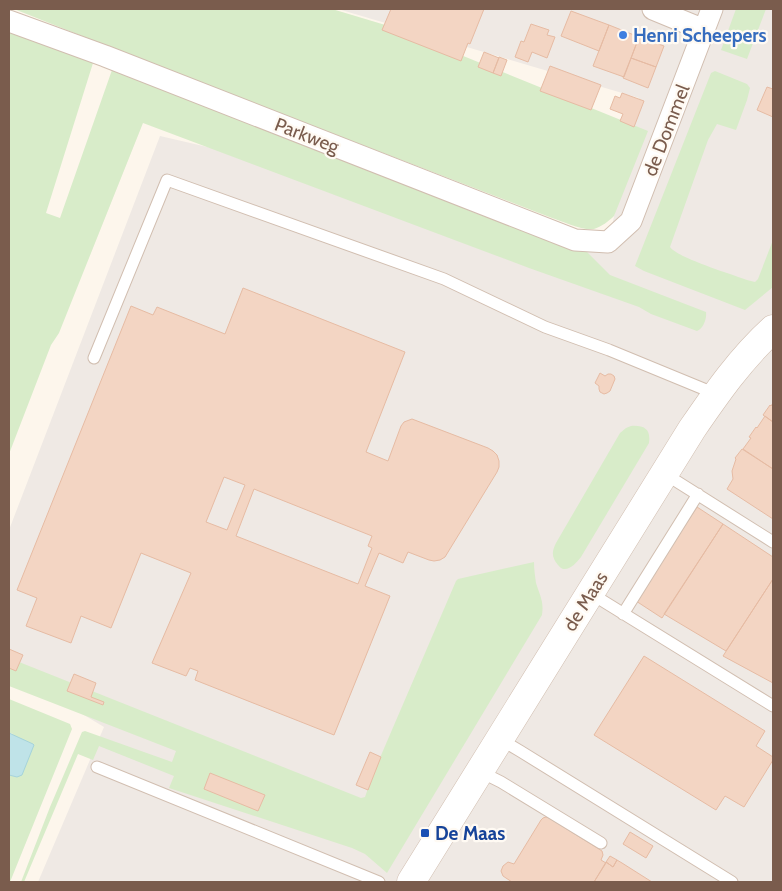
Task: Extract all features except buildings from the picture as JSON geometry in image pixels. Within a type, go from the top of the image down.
[{"type":"street","points":[[653,9],[704,30]]},
{"type":"street","name":"de Dommel","points":[[608,242],[631,221],[712,9]]},
{"type":"street","name":"Parkweg","points":[[9,21],[105,56],[575,240],[608,242]]},
{"type":"street","name":"de Maas","points":[[410,882],[687,436],[724,383],[760,341],[773,329]]},
{"type":"lane","points":[[94,358],[167,180],[444,279],[545,326],[716,394]]},
{"type":"lane","points":[[664,473],[773,542]]},
{"type":"lane","points":[[623,614],[698,494]]},
{"type":"lane","points":[[590,593],[773,706]]},
{"type":"lane","points":[[500,739],[732,882]]},
{"type":"lane","points":[[97,767],[379,882]]},
{"type":"lane","points":[[479,771],[502,782],[601,843]]},
{"type":"shaded area","points":[[338,9],[773,9],[773,882],[38,882],[104,727],[9,670],[9,530],[160,136],[609,240],[639,98]]},
{"type":"green space","points":[[14,9],[332,9],[392,27],[648,131],[614,216],[597,228],[584,229],[165,69]]},
{"type":"green space","points":[[736,9],[766,9],[747,59],[721,50]]},
{"type":"green space","points":[[9,30],[93,63],[46,213],[60,218],[112,70],[472,212],[553,242],[587,252],[610,275],[706,312],[704,323],[697,331],[651,314],[639,307],[529,268],[143,123],[59,333],[51,345],[9,454]]},
{"type":"green space","points":[[715,71],[747,84],[750,88],[747,100],[736,130],[717,124],[708,140],[670,247],[694,261],[755,282],[758,279],[773,240],[773,287],[745,310],[635,266],[711,73]]},
{"type":"green space","points":[[631,426],[640,426],[646,429],[649,434],[649,443],[581,557],[569,568],[562,568],[553,557],[556,543],[620,433]]},
{"type":"green space","points":[[534,562],[536,583],[542,602],[542,615],[387,873],[365,854],[352,848],[169,788],[174,776],[99,746],[93,760],[78,754],[24,882],[21,882],[82,732],[85,731],[172,762],[176,751],[9,686],[9,658],[361,798],[365,797],[373,774],[456,581]]},
{"type":"green space","points":[[9,699],[70,724],[72,729],[10,882],[9,775],[17,777],[13,734],[9,733]]},
{"type":"water","points":[[9,733],[34,745],[22,775],[17,777],[9,775]]},
{"type":"place","name":"Henri Scheepers","points":[[623,35]]},
{"type":"place","name":"De Maas","points":[[425,833]]}]
